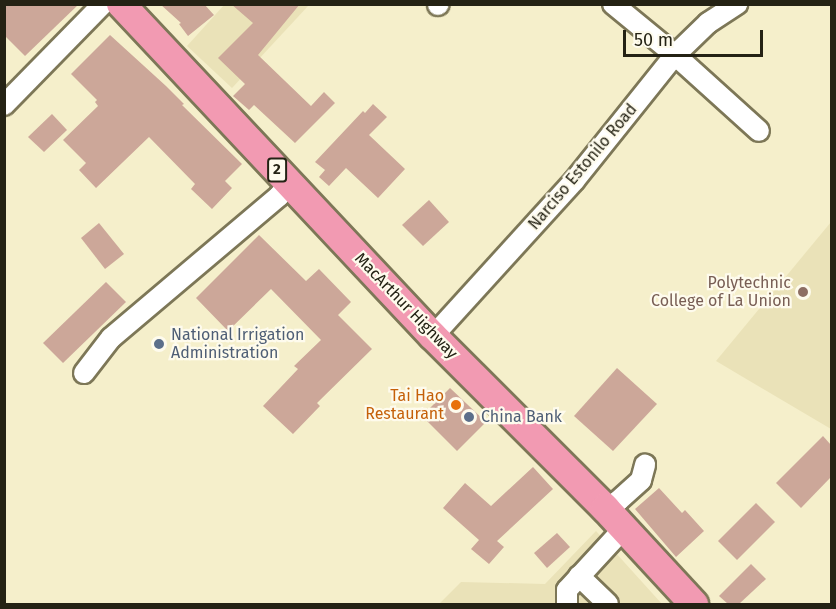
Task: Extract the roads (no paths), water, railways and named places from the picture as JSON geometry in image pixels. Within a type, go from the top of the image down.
[{"type":"highway","name":"MacArthur Highway","points":[[121,4],[433,336],[615,518],[686,602]]},
{"type":"street","points":[[4,105],[103,4]]},
{"type":"street","points":[[613,4],[675,55],[759,130]]},
{"type":"street","name":"Narciso Estonilo Road","points":[[433,336],[574,181],[675,55],[708,23],[737,4]]},
{"type":"street","points":[[84,373],[111,338],[279,196],[289,183]]},
{"type":"street","points":[[567,604],[567,590],[579,576],[615,518],[618,501],[641,480],[645,465]]},
{"type":"street","points":[[579,576],[608,604]]},
{"type":"place","name":"Polytechnic College of La Union","points":[[803,292]]},
{"type":"place","name":"National Irrigation Administration","points":[[159,344]]},
{"type":"place","name":"Tai Hao Restaurant","points":[[456,405]]},
{"type":"place","name":"China Bank","points":[[469,417]]}]
